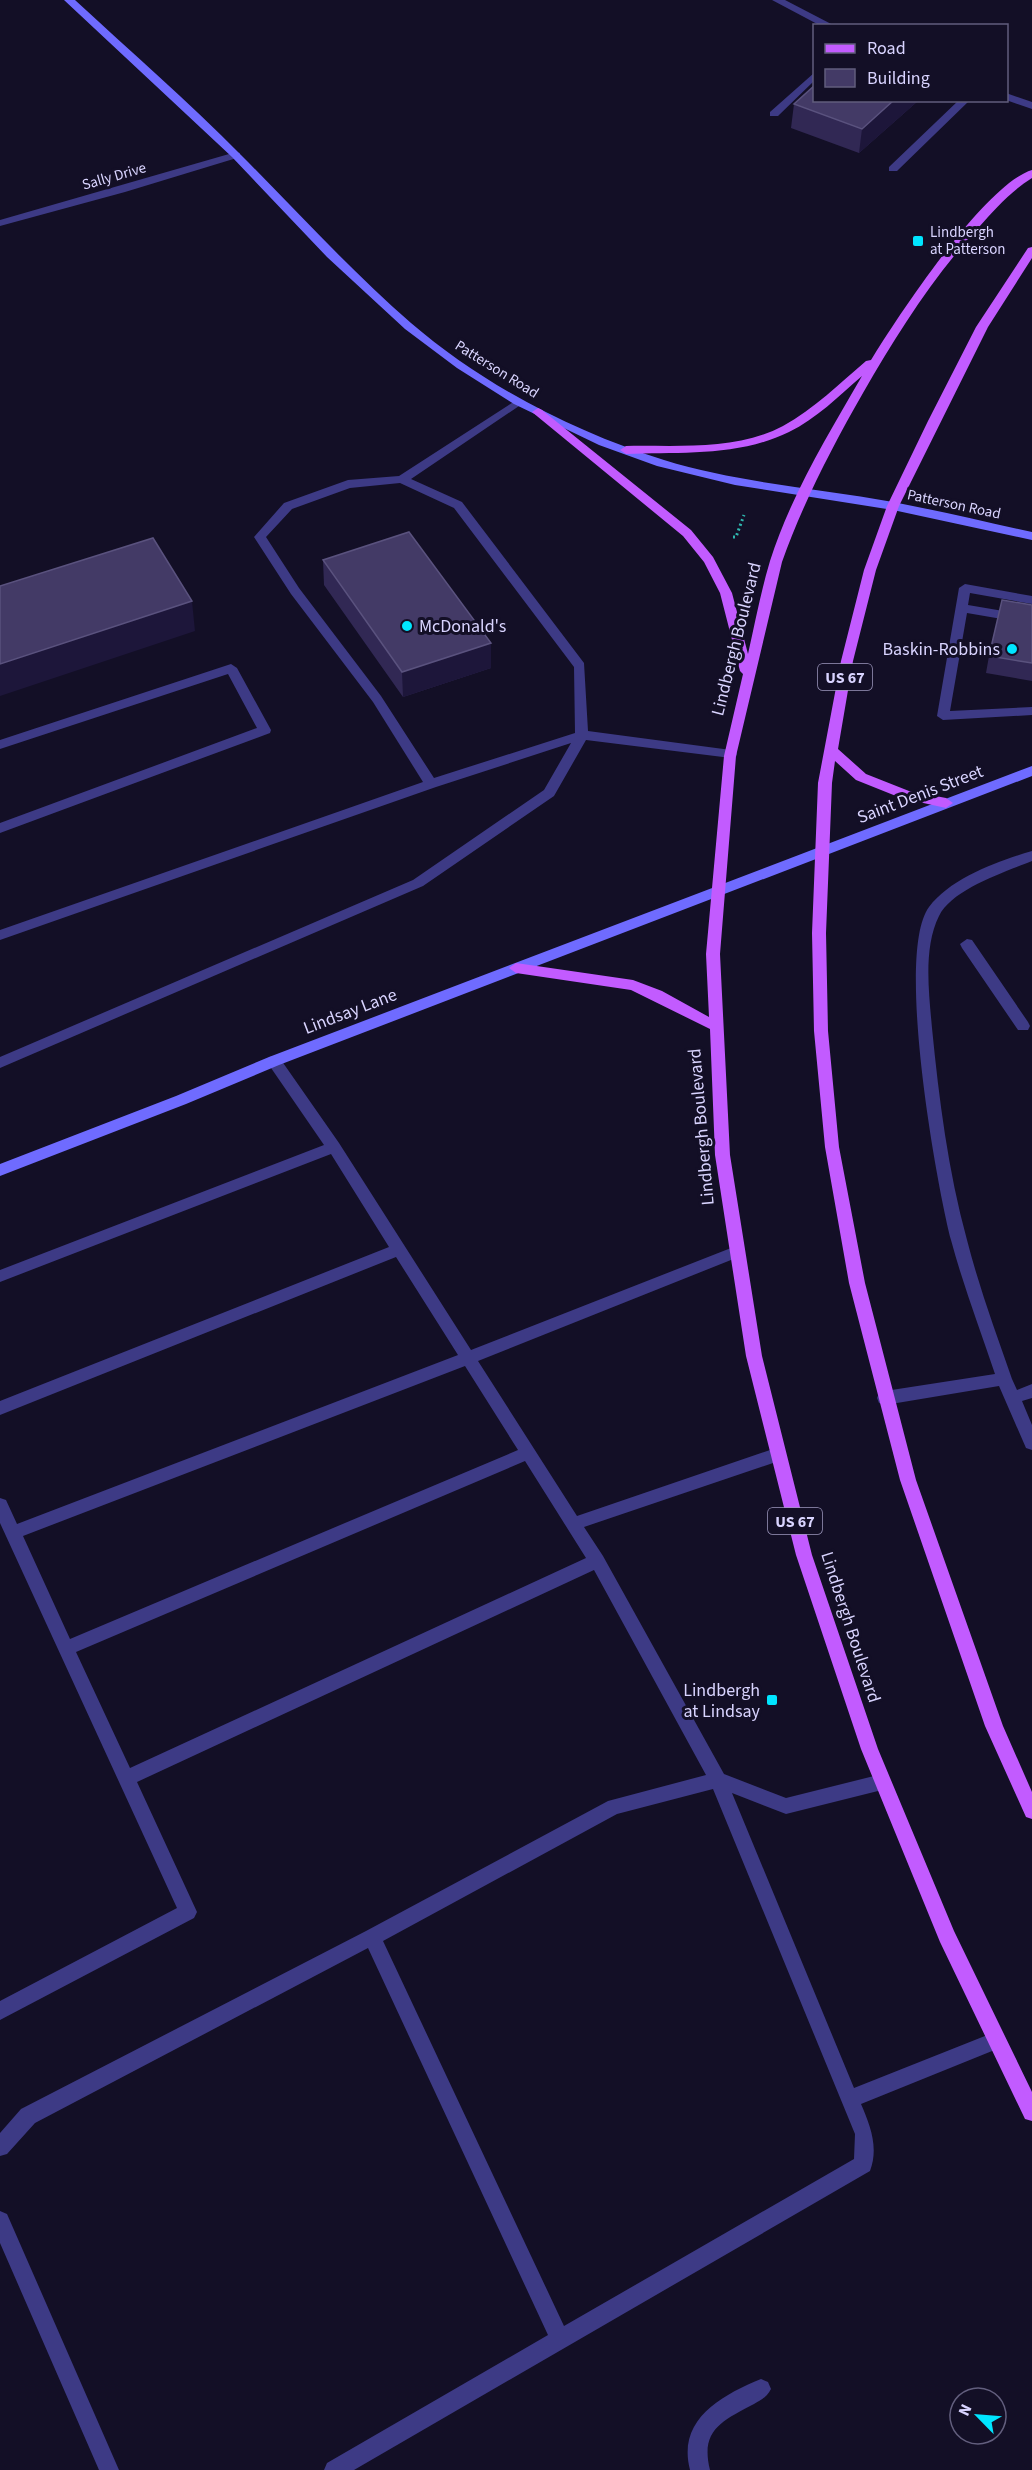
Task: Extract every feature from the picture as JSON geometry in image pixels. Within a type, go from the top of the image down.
[{"type":"main road","name":"Patterson Road","points":[[69,0],[236,155],[331,255],[409,327],[461,366],[518,402],[661,463],[712,475],[893,506],[1032,536]]},
{"type":"main road","name":"Lindbergh Boulevard","points":[[1032,173],[1002,196],[958,242],[919,292],[879,355],[804,492],[777,560],[747,672],[731,754],[719,842],[713,1025],[720,1130],[736,1252],[776,1455],[838,1659],[882,1782],[995,2041],[1032,2112]]},
{"type":"main road","name":"US 67","points":[[1031,252],[982,327],[893,506],[870,570],[847,661],[825,783],[820,852],[819,933],[821,1031],[832,1147],[857,1283],[908,1480],[994,1726],[1032,1811]]},
{"type":"main road","points":[[626,450],[713,447],[746,442],[784,430],[811,413],[879,355]]},
{"type":"main road","points":[[538,412],[687,533],[710,560],[726,593],[747,672]]},
{"type":"main road","points":[[831,750],[861,777],[906,795],[946,803]]},
{"type":"main road","name":"Saint Denis Street","points":[[716,891],[1032,771]]},
{"type":"main road","name":"Lindsay Lane","points":[[0,1170],[182,1100],[274,1061],[716,891]]},
{"type":"main road","points":[[516,968],[633,985],[713,1025]]},
{"type":"street","points":[[777,0],[826,24]]},
{"type":"street","points":[[774,114],[813,77]]},
{"type":"street","points":[[1008,97],[1032,106]]},
{"type":"street","points":[[893,169],[963,102]]},
{"type":"street","name":"Sally Drive","points":[[0,223],[122,190],[236,155]]},
{"type":"street","points":[[431,784],[377,699],[296,591],[260,537],[288,506],[348,484],[402,478],[518,402]]},
{"type":"street","points":[[0,1063],[418,883],[549,793],[582,735],[580,666],[458,506],[402,478]]},
{"type":"street","points":[[1032,600],[964,588],[943,716],[1032,711]]},
{"type":"street","points":[[960,608],[1032,620]]},
{"type":"street","points":[[0,746],[231,668],[265,730],[0,828]]},
{"type":"street","points":[[0,935],[431,784],[582,735],[731,754]]},
{"type":"street","points":[[1032,856],[967,882],[933,912],[922,940],[925,1043],[954,1220],[1004,1379],[1032,1443]]},
{"type":"street","points":[[967,944],[1023,1026]]},
{"type":"street","points":[[274,1061],[334,1147],[597,1561],[718,1780],[864,2134],[863,2164],[334,2470]]},
{"type":"street","points":[[0,1276],[334,1147]]},
{"type":"street","points":[[0,1408],[399,1249]]},
{"type":"street","points":[[13,1533],[736,1252]]},
{"type":"street","points":[[885,1398],[1004,1379]]},
{"type":"street","points":[[1012,1398],[1032,1391]]},
{"type":"street","points":[[67,1648],[528,1453]]},
{"type":"street","points":[[573,1524],[776,1455]]},
{"type":"street","points":[[0,1505],[188,1912],[0,2011]]},
{"type":"street","points":[[126,1779],[597,1561]]},
{"type":"street","points":[[0,2147],[28,2116],[372,1937],[614,1807],[718,1780],[786,1806],[882,1782]]},
{"type":"street","points":[[372,1937],[560,2340]]},
{"type":"street","points":[[849,2099],[995,2041]]},
{"type":"street","points":[[0,2221],[109,2470]]},
{"type":"street","points":[[700,2470],[696,2453],[705,2425],[714,2415],[761,2389]]},
{"type":"path","points":[[727,539],[736,537],[745,512]]},
{"type":"building","points":[[813,87],[813,102],[892,102],[862,129],[794,104]]},
{"type":"building","name":"McDonald's","points":[[409,532],[491,643],[402,672],[323,560]]},
{"type":"building","points":[[153,538],[192,601],[0,664],[0,586]]},
{"type":"building","name":"Baskin-Robbins","points":[[1002,600],[1032,605],[1032,663],[989,656]]},
{"type":"place","name":"Lindbergh at Patterson","points":[[918,241]]},
{"type":"place","name":"McDonald's","points":[[407,626]]},
{"type":"place","name":"Baskin-Robbins","points":[[1012,649]]},
{"type":"place","name":"Lindbergh at Lindsay","points":[[772,1700]]}]
